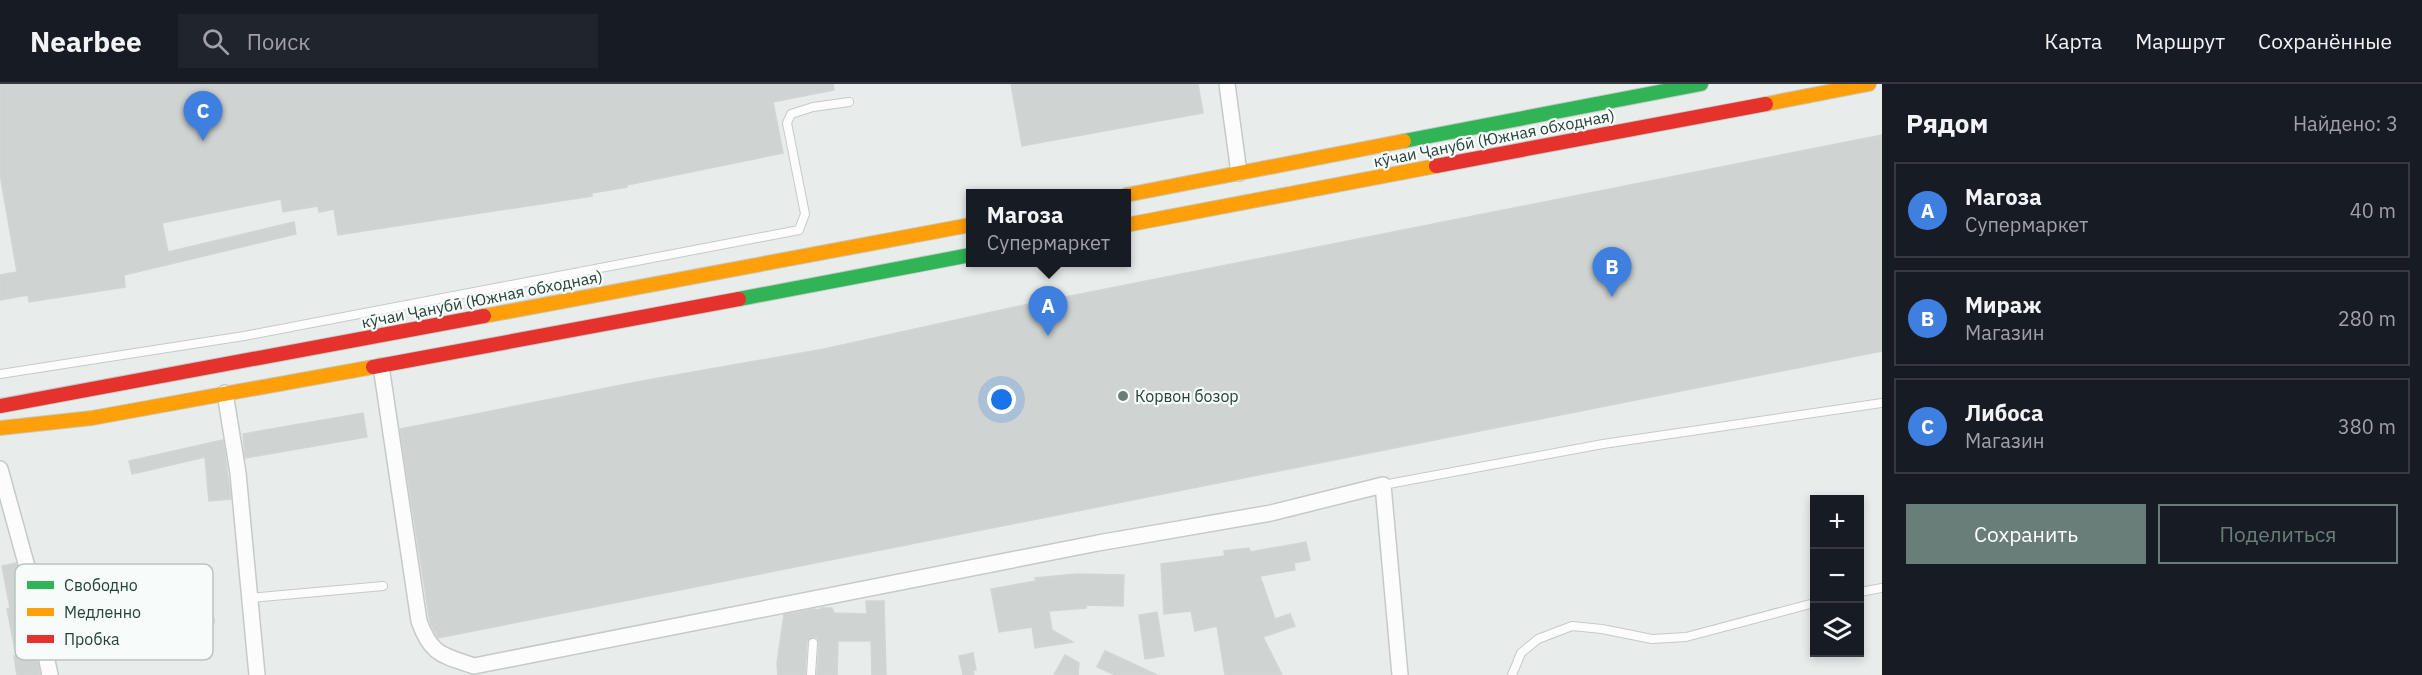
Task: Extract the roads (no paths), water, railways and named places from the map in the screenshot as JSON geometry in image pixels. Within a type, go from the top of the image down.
[{"type":"main road","name":"кӯчаи Ҷанубӣ (Южная обходная)","points":[[1131,194],[1700,84]]},
{"type":"main road","name":"кӯчаи Ҷанубӣ (Южная обходная)","points":[[1131,224],[1869,84]]},
{"type":"main road","name":"кӯчаи Ҷанубӣ (Южная обходная)","points":[[0,406],[966,226]]},
{"type":"main road","points":[[0,428],[92,418],[966,256]]},
{"type":"street","points":[[1227,84],[1239,173]]},
{"type":"street","points":[[381,366],[419,621],[425,638],[432,648],[446,656],[474,666],[1098,543],[1270,513],[1383,485],[1400,675]]},
{"type":"street","points":[[225,393],[238,473],[257,675]]},
{"type":"street","points":[[0,469],[26,564]]},
{"type":"street","points":[[47,660],[50,675]]},
{"type":"lane","points":[[0,374],[244,336],[800,230],[805,214],[787,123],[791,114],[813,107],[849,102]]},
{"type":"lane","points":[[1383,485],[1603,444],[1882,403]]},
{"type":"lane","points":[[250,598],[383,586]]},
{"type":"lane","points":[[1864,591],[1882,588]]},
{"type":"lane","points":[[1512,675],[1521,653],[1538,639],[1572,626],[1602,629],[1652,639],[1686,637],[1810,604]]},
{"type":"lane","points":[[811,675],[813,643]]},
{"type":"place","name":"Либоса","points":[[203,141]]},
{"type":"place","name":"Мираж","points":[[1612,297]]},
{"type":"place","name":"Магоза","points":[[1048,336]]},
{"type":"place","name":"Корвон бозор","points":[[1123,396]]}]
